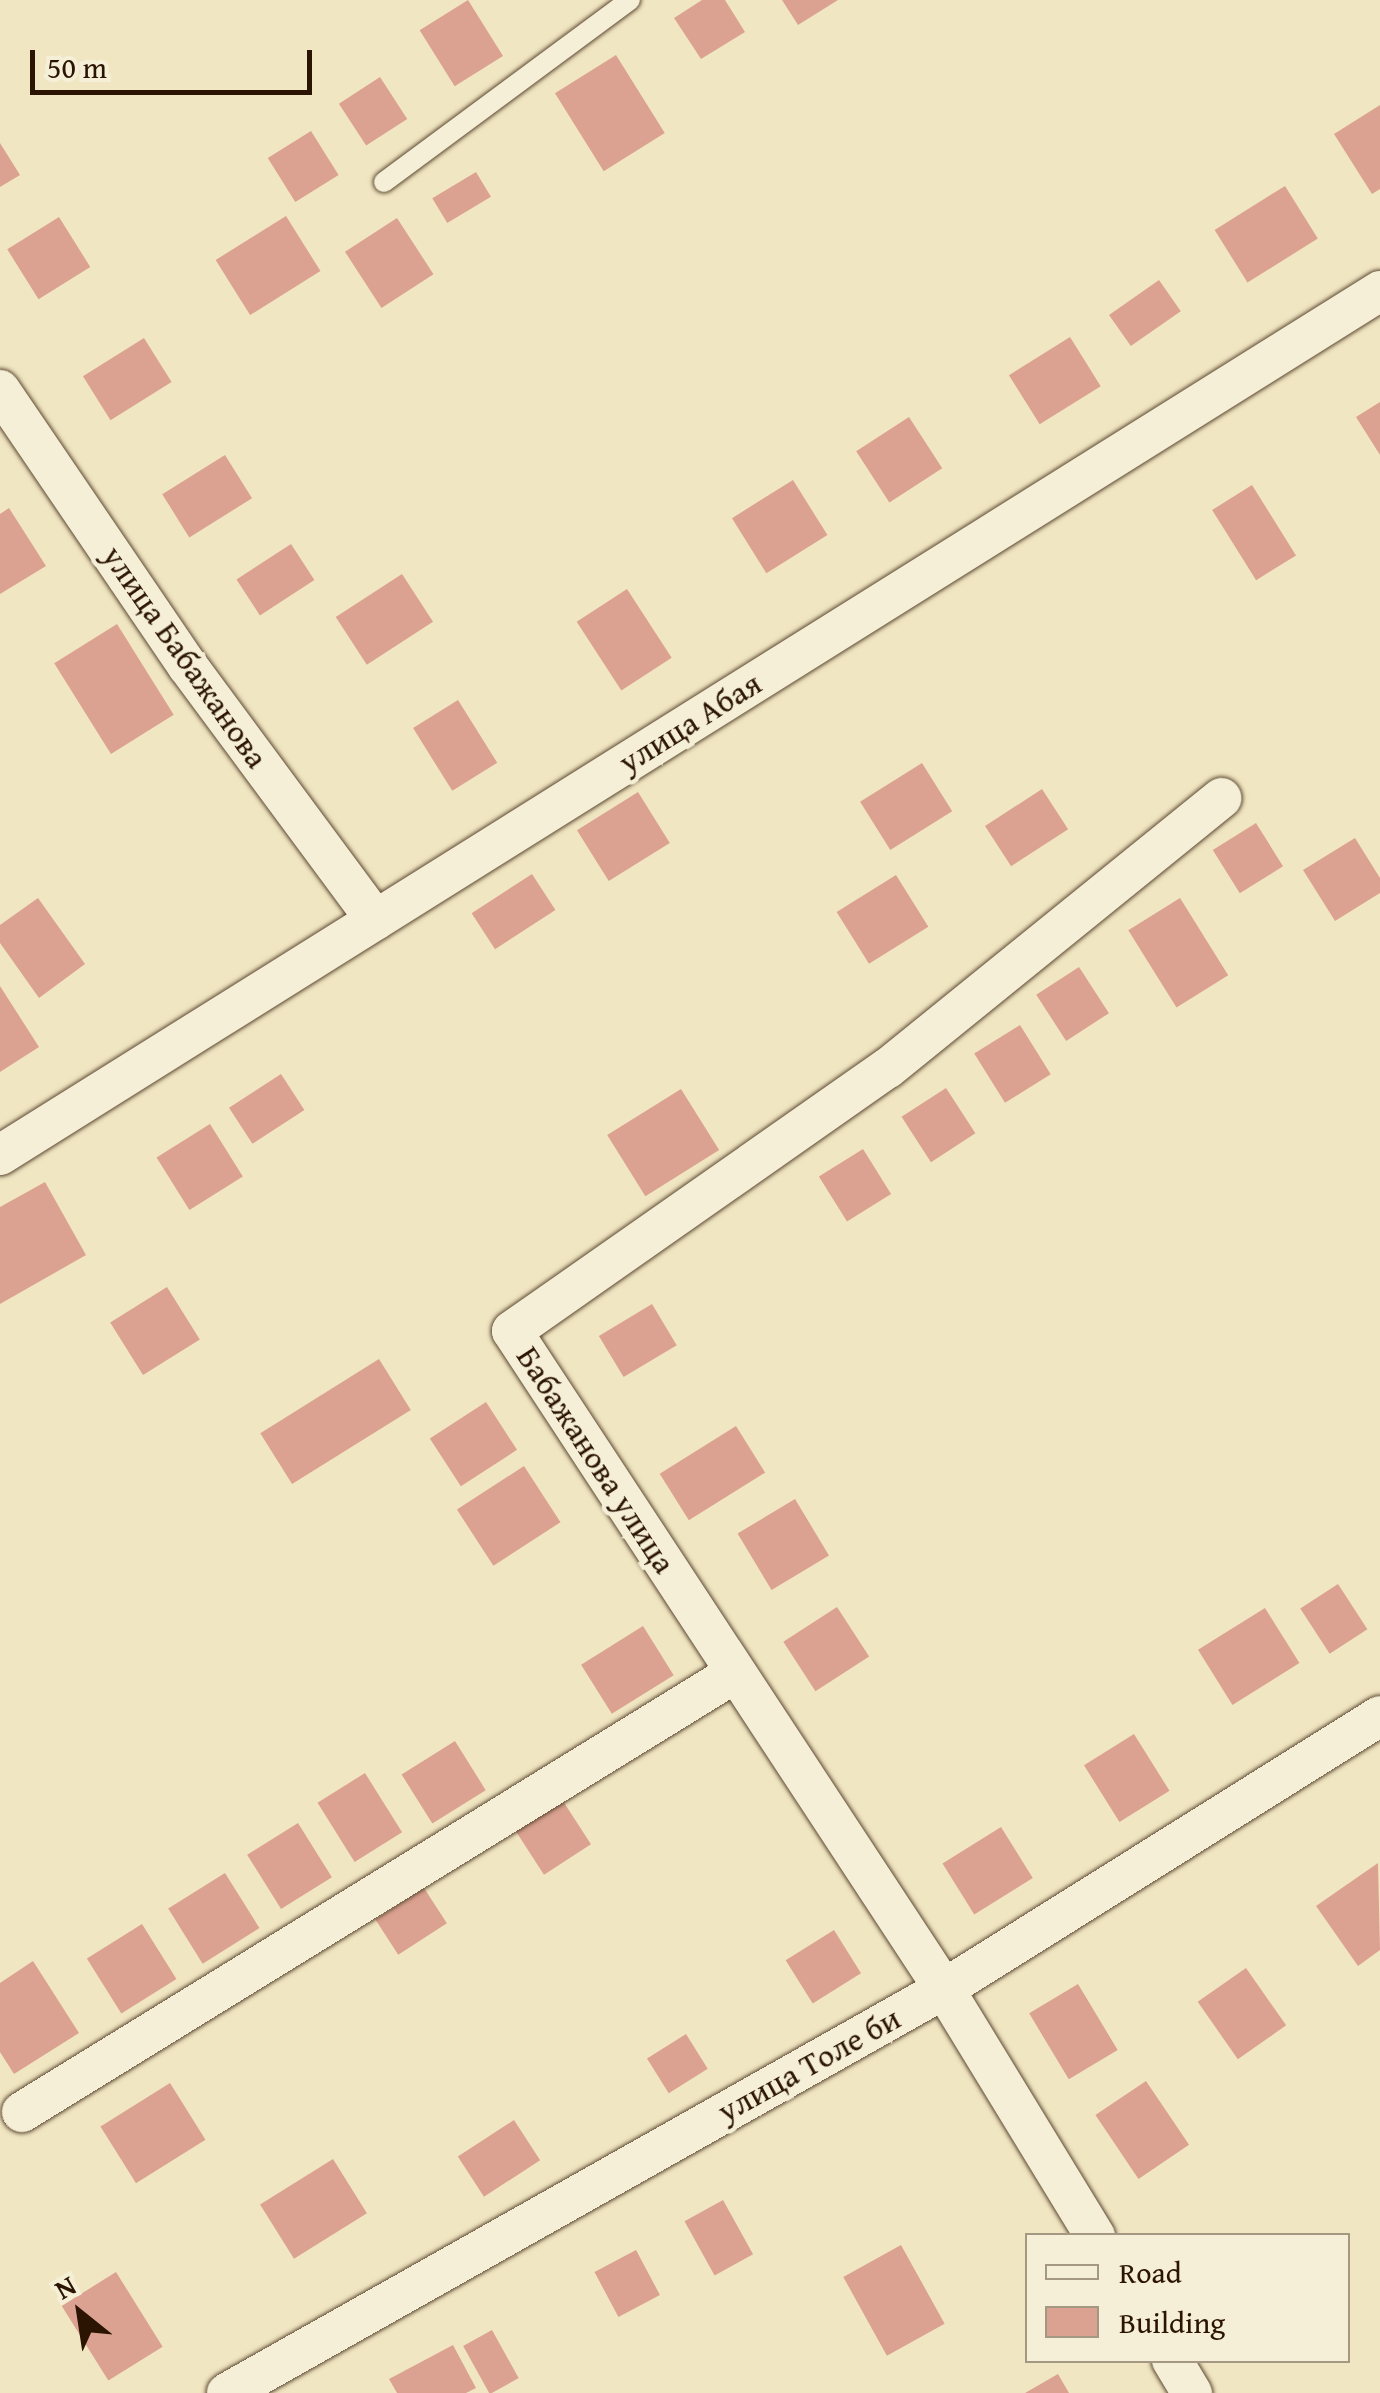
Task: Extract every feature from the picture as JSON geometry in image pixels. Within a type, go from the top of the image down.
[{"type":"street","name":"улица Абая","points":[[0,1155],[1380,291]]},
{"type":"street","name":"улица Бабажанова","points":[[0,390],[187,665],[376,920]]},
{"type":"street","name":"Бабажанова улица","points":[[1093,2233],[944,1989],[512,1331],[888,1068],[1222,798]]},
{"type":"street","points":[[22,2112],[735,1672]]},
{"type":"street","name":"улица Толе би","points":[[226,2393],[284,2379],[944,1989],[1380,1716]]},
{"type":"street","points":[[1174,2363],[1192,2393]]},
{"type":"lane","points":[[384,182],[630,0]]},
{"type":"building","points":[[468,0],[503,56],[455,86],[420,30]]},
{"type":"building","points":[[702,0],[725,0],[745,32],[701,59],[674,18]]},
{"type":"building","points":[[782,0],[838,0],[798,25]]},
{"type":"building","points":[[616,55],[665,133],[604,171],[555,93]]},
{"type":"building","points":[[380,77],[407,119],[366,146],[339,104]]},
{"type":"building","points":[[1380,105],[1380,189],[1372,194],[1334,134]]},
{"type":"building","points":[[311,131],[339,175],[295,202],[268,158]]},
{"type":"building","points":[[0,143],[20,175],[0,187]]},
{"type":"building","points":[[476,172],[491,197],[447,223],[432,198]]},
{"type":"building","points":[[1285,186],[1318,239],[1247,283],[1215,230]]},
{"type":"building","points":[[286,216],[320,271],[250,315],[216,260]]},
{"type":"building","points":[[59,217],[90,267],[39,299],[7,249]]},
{"type":"building","points":[[397,218],[433,274],[381,308],[345,252]]},
{"type":"building","points":[[1159,280],[1181,311],[1131,346],[1109,315]]},
{"type":"building","points":[[1070,337],[1101,386],[1040,424],[1009,375]]},
{"type":"building","points":[[144,338],[172,382],[110,420],[83,376]]},
{"type":"building","points":[[1380,402],[1380,455],[1356,417]]},
{"type":"building","points":[[909,417],[942,468],[889,502],[856,451]]},
{"type":"building","points":[[225,455],[252,498],[189,537],[162,494]]},
{"type":"building","points":[[793,480],[827,535],[766,573],[732,518]]},
{"type":"building","points":[[1252,485],[1296,555],[1256,580],[1212,510]]},
{"type":"building","points":[[9,508],[46,566],[0,594],[0,514]]},
{"type":"building","points":[[291,544],[314,580],[260,615],[236,579]]},
{"type":"building","points":[[402,574],[433,622],[367,665],[336,617]]},
{"type":"building","points":[[627,589],[672,658],[621,690],[577,622]]},
{"type":"building","points":[[117,624],[174,715],[111,754],[54,663]]},
{"type":"building","points":[[458,700],[497,763],[452,791],[413,728]]},
{"type":"building","points":[[922,763],[952,811],[890,850],[860,802]]},
{"type":"building","points":[[1042,789],[1068,829],[1011,866],[985,826]]},
{"type":"building","points":[[638,792],[670,843],[609,881],[577,830]]},
{"type":"building","points":[[1256,823],[1283,866],[1240,893],[1213,850]]},
{"type":"building","points":[[1355,838],[1380,878],[1380,893],[1335,921],[1303,870]]},
{"type":"building","points":[[532,874],[555,910],[495,949],[472,913]]},
{"type":"building","points":[[896,875],[928,927],[869,964],[837,912]]},
{"type":"building","points":[[38,898],[85,964],[39,998],[0,943],[0,925]]},
{"type":"building","points":[[1180,898],[1228,975],[1176,1007],[1128,930]]},
{"type":"building","points":[[1079,967],[1109,1013],[1066,1041],[1036,995]]},
{"type":"building","points":[[0,986],[39,1047],[0,1072]]},
{"type":"building","points":[[1020,1025],[1051,1074],[1005,1103],[974,1054]]},
{"type":"building","points":[[281,1074],[304,1110],[252,1144],[229,1108]]},
{"type":"building","points":[[946,1088],[975,1133],[931,1162],[902,1117]]},
{"type":"building","points":[[681,1089],[719,1150],[645,1196],[607,1135]]},
{"type":"building","points":[[210,1124],[243,1177],[189,1210],[157,1157]]},
{"type":"building","points":[[863,1149],[891,1194],[847,1222],[819,1177]]},
{"type":"building","points":[[45,1182],[86,1255],[0,1304],[0,1207]]},
{"type":"building","points":[[167,1287],[200,1340],[143,1375],[110,1323]]},
{"type":"building","points":[[652,1304],[677,1345],[624,1377],[599,1336]]},
{"type":"building","points":[[379,1359],[411,1410],[292,1484],[260,1433]]},
{"type":"building","points":[[486,1402],[517,1450],[461,1486],[430,1438]]},
{"type":"building","points":[[736,1426],[765,1473],[689,1520],[660,1474]]},
{"type":"building","points":[[524,1466],[560,1522],[493,1566],[457,1510]]},
{"type":"building","points":[[795,1499],[829,1556],[772,1590],[738,1534]]},
{"type":"building","points":[[1338,1584],[1367,1629],[1330,1654],[1300,1609]]},
{"type":"building","points":[[837,1607],[869,1656],[815,1691],[783,1642]]},
{"type":"building","points":[[1265,1608],[1299,1663],[1232,1705],[1198,1650]]},
{"type":"building","points":[[643,1626],[674,1675],[612,1714],[581,1665]]},
{"type":"building","points":[[1134,1734],[1170,1791],[1119,1822],[1084,1765]]},
{"type":"building","points":[[455,1741],[486,1790],[432,1824],[402,1774]]},
{"type":"building","points":[[365,1773],[402,1832],[355,1862],[318,1803]]},
{"type":"building","points":[[561,1798],[591,1844],[544,1875],[514,1828]]},
{"type":"building","points":[[298,1823],[332,1877],[281,1909],[247,1855]]},
{"type":"building","points":[[1001,1827],[1033,1878],[974,1914],[942,1864]]},
{"type":"building","points":[[1378,1863],[1380,1950],[1358,1966],[1316,1906]]},
{"type":"building","points":[[225,1873],[259,1928],[203,1964],[168,1909]]},
{"type":"building","points":[[424,1888],[447,1923],[398,1955],[375,1920]]},
{"type":"building","points":[[142,1924],[176,1979],[121,2014],[87,1958]]},
{"type":"building","points":[[834,1930],[861,1973],[813,2003],[786,1960]]},
{"type":"building","points":[[33,1961],[79,2033],[14,2074],[0,2052],[0,1983]]},
{"type":"building","points":[[1246,1968],[1286,2025],[1238,2059],[1198,2002]]},
{"type":"building","points":[[1078,1984],[1118,2050],[1069,2079],[1029,2013]]},
{"type":"building","points":[[686,2034],[708,2069],[669,2093],[647,2058]]},
{"type":"building","points":[[1146,2081],[1189,2145],[1138,2179],[1095,2115]]},
{"type":"building","points":[[170,2083],[206,2140],[136,2183],[100,2126]]},
{"type":"building","points":[[514,2120],[540,2160],[484,2197],[458,2156]]},
{"type":"building","points":[[333,2159],[367,2213],[294,2259],[260,2205]]},
{"type":"building","points":[[723,2200],[753,2254],[715,2276],[685,2221]]},
{"type":"building","points":[[901,2245],[945,2324],[887,2356],[843,2277]]},
{"type":"building","points":[[636,2250],[660,2295],[618,2317],[595,2272]]},
{"type":"building","points":[[116,2272],[163,2347],[108,2381],[62,2306]]},
{"type":"building","points":[[492,2330],[519,2378],[489,2393],[463,2346]]},
{"type":"building","points":[[453,2345],[476,2388],[466,2393],[397,2393],[389,2379]]},
{"type":"building","points":[[1058,2374],[1069,2393],[1025,2393]]}]
